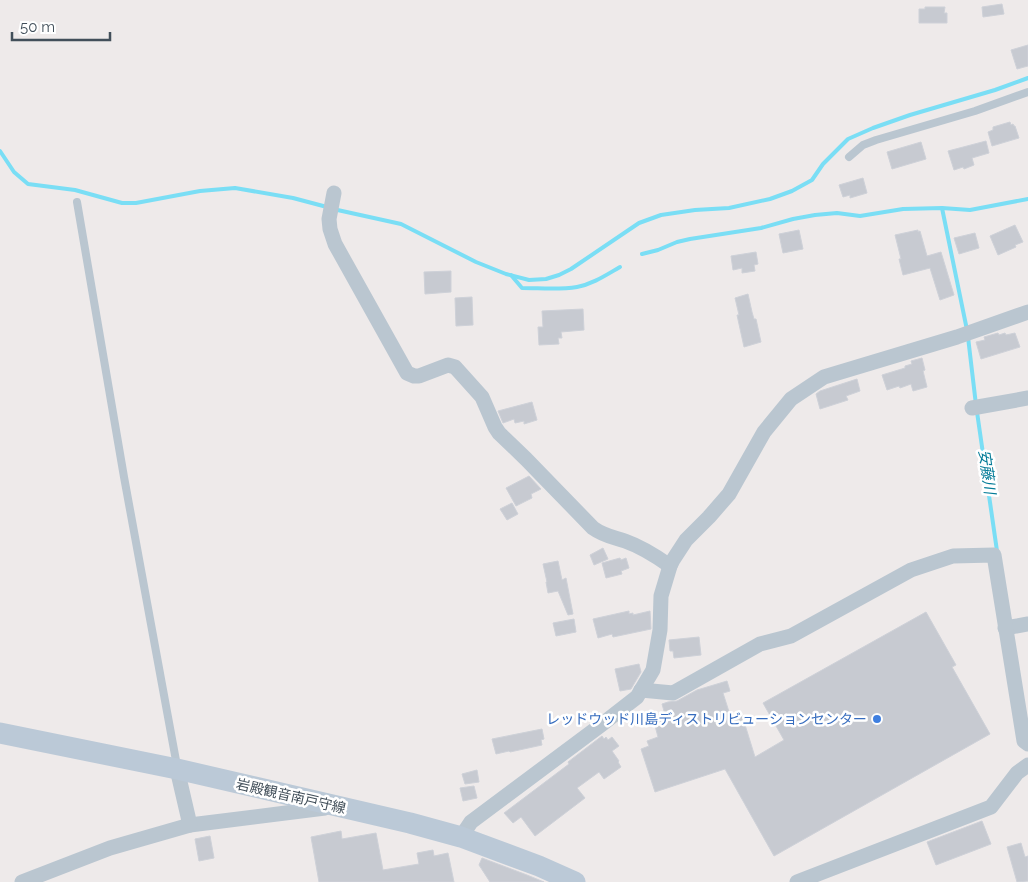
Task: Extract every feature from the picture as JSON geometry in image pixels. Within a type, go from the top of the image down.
[{"type":"main road","name":"岩殿観音南戸守線","points":[[0,733],[177,769],[410,823],[460,837],[539,866],[575,882]]},
{"type":"street","points":[[333,197],[329,217],[330,229],[340,254],[407,373],[419,376],[448,364],[455,367],[482,397],[499,433],[593,528],[601,534],[625,541],[651,553],[670,566]]},
{"type":"street","points":[[460,837],[471,822],[636,697],[653,670],[660,630],[661,596],[670,566],[680,548],[729,494],[764,432],[791,399],[824,377],[957,337],[1028,312]]},
{"type":"street","points":[[972,408],[1028,398]]},
{"type":"street","points":[[641,690],[673,693],[760,644],[791,636],[911,570],[953,556],[994,555],[1024,741],[1028,744]]},
{"type":"street","points":[[1005,628],[1028,624]]},
{"type":"street","points":[[796,882],[991,807],[1017,774],[1028,765]]},
{"type":"street","points":[[177,769],[190,825]]},
{"type":"street","points":[[22,882],[110,848],[190,825],[340,807]]},
{"type":"lane","points":[[849,157],[863,145],[876,140],[966,114],[1028,92]]},
{"type":"lane","points":[[77,202],[177,769]]},
{"type":"building","points":[[1002,4],[1004,14],[983,17],[982,7]]},
{"type":"building","points":[[925,7],[945,7],[944,13],[947,13],[947,23],[919,23],[919,9],[925,9]]},
{"type":"building","points":[[1028,45],[1028,66],[1017,69],[1011,50]]},
{"type":"building","points":[[1010,122],[1011,125],[1015,126],[1019,138],[992,146],[988,132],[993,130],[993,127]]},
{"type":"building","points":[[986,141],[989,153],[972,158],[974,165],[954,170],[948,151]]},
{"type":"building","points":[[921,142],[926,159],[892,169],[887,152]]},
{"type":"building","points":[[863,178],[867,193],[850,198],[850,195],[843,197],[839,185]]},
{"type":"building","points":[[1015,225],[1023,242],[998,255],[990,236]]},
{"type":"building","points":[[799,230],[803,249],[783,253],[779,234]]},
{"type":"building","points":[[918,230],[918,232],[920,231],[927,256],[941,252],[954,295],[940,300],[930,268],[903,275],[895,235]]},
{"type":"building","points":[[975,233],[979,248],[959,254],[954,238]]},
{"type":"building","points":[[756,252],[758,264],[754,265],[755,271],[742,273],[742,268],[733,270],[731,256]]},
{"type":"building","points":[[451,271],[451,292],[425,294],[424,272]]},
{"type":"building","points":[[748,294],[761,342],[744,347],[735,298]]},
{"type":"building","points":[[472,297],[473,325],[456,326],[455,298]]},
{"type":"building","points":[[583,309],[584,330],[561,332],[562,338],[558,338],[559,344],[539,345],[538,327],[543,327],[542,311]]},
{"type":"building","points":[[998,333],[999,335],[1005,333],[1006,335],[1015,333],[1020,347],[981,359],[976,342],[985,340],[984,337]]},
{"type":"building","points":[[922,358],[927,387],[913,391],[911,384],[887,390],[882,375],[905,368],[905,366],[912,364],[911,361]]},
{"type":"building","points":[[857,379],[860,391],[846,396],[848,400],[820,409],[816,394]]},
{"type":"building","points":[[532,402],[537,420],[524,424],[524,421],[515,423],[514,419],[503,423],[498,411]]},
{"type":"building","points":[[529,476],[541,489],[531,494],[532,498],[516,506],[506,488]]},
{"type":"building","points":[[512,503],[518,514],[507,520],[500,509]]},
{"type":"building","points":[[603,548],[608,559],[594,565],[590,555]]},
{"type":"building","points":[[620,558],[621,560],[626,558],[629,568],[621,571],[622,574],[606,578],[602,563]]},
{"type":"building","points":[[558,561],[562,580],[566,578],[573,614],[568,615],[558,591],[548,593],[543,564]]},
{"type":"building","points":[[629,611],[629,614],[633,613],[633,615],[650,611],[651,629],[613,637],[612,634],[598,638],[593,619]]},
{"type":"building","name":"レッドウッド川島ディストリビューションセンター","points":[[926,612],[956,665],[952,667],[990,734],[774,856],[725,769],[655,792],[641,749],[649,746],[647,741],[658,737],[654,722],[666,718],[662,704],[677,701],[697,690],[727,681],[730,691],[723,693],[731,718],[742,715],[755,757],[784,740],[763,703]]},
{"type":"building","points":[[574,619],[576,632],[556,636],[553,623]]},
{"type":"building","points":[[699,637],[701,655],[674,658],[673,651],[670,651],[669,640]]},
{"type":"building","points":[[639,664],[641,672],[631,689],[620,691],[615,669]]},
{"type":"building","points":[[542,729],[544,739],[541,740],[542,745],[496,754],[492,739]]},
{"type":"building","points":[[602,736],[608,740],[612,737],[619,746],[612,751],[621,767],[604,779],[599,772],[577,788],[585,798],[535,836],[521,817],[513,823],[504,813],[569,764],[568,762]]},
{"type":"building","points":[[477,770],[479,782],[465,784],[462,774]]},
{"type":"building","points":[[474,786],[477,798],[463,801],[460,788]]},
{"type":"building","points":[[982,821],[991,844],[936,865],[927,842]]},
{"type":"building","points":[[341,831],[342,839],[376,833],[383,870],[419,864],[417,853],[433,850],[434,856],[448,853],[454,882],[319,882],[311,837]]},
{"type":"building","points":[[210,836],[214,858],[199,861],[195,839]]},
{"type":"building","points":[[1021,843],[1025,857],[1028,856],[1028,881],[1017,882],[1007,847]]},
{"type":"building","points":[[482,858],[544,882],[490,882],[479,865]]},
{"type":"waterway","points":[[333,209],[401,224],[476,262],[506,274],[529,280],[546,279],[571,269],[639,223],[661,215],[729,208],[770,199],[792,191],[812,180],[823,164],[848,139],[910,115],[995,90],[1028,78]]},
{"type":"waterway","points":[[0,151],[14,172],[28,184],[75,190],[122,203],[136,203],[200,191],[235,188],[293,198],[327,207]]},
{"type":"waterway","points":[[642,254],[690,239],[761,228],[815,215],[837,213],[860,216],[903,209],[942,208],[970,210],[1028,199]]},
{"type":"waterway","name":"安藤川","points":[[942,208],[967,330]]},
{"type":"waterway","points":[[511,275],[522,288],[577,287],[599,279],[620,267]]},
{"type":"waterway","name":"安藤川","points":[[968,337],[976,405]]},
{"type":"waterway","name":"安藤川","points":[[977,412],[997,551]]},
{"type":"place","name":"レッドウッド川島ディストリビューションセンター","points":[[877,719]]}]
